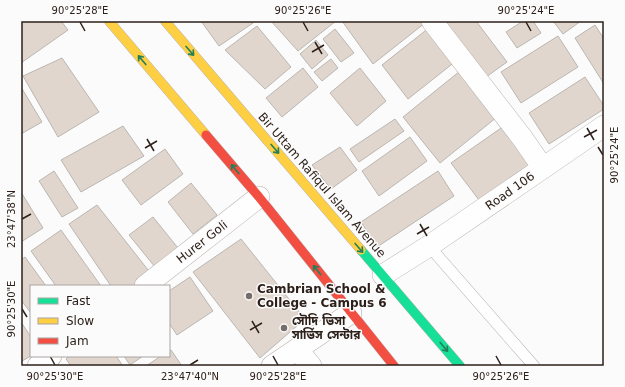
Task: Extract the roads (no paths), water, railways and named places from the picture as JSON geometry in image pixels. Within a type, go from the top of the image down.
[{"type":"main road","points":[[109,21],[259,198],[394,366]]},
{"type":"main road","name":"Bir Uttam Rafiqul Islam Avenue","points":[[165,21],[460,366]]},
{"type":"street","name":"Road 106","points":[[383,275],[429,246],[543,168],[523,139],[434,22]]},
{"type":"street","points":[[543,168],[604,126]]},
{"type":"street","name":"Hurer Goli","points":[[146,285],[259,198]]},
{"type":"street","points":[[272,366],[351,313]]},
{"type":"street","points":[[297,349],[311,366]]},
{"type":"street","points":[[38,366],[51,357]]},
{"type":"lane","points":[[429,246],[534,366]]},
{"type":"place","name":"Cambrian School & College - Campus 6","points":[[249,296]]},
{"type":"place","name":"সৌদি ভিসা সার্ভিস সেন্টার","points":[[284,328]]}]
